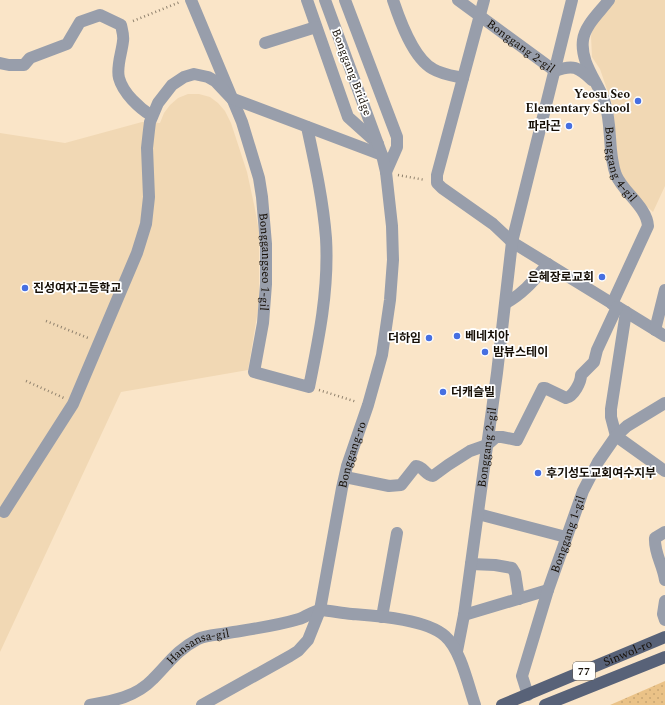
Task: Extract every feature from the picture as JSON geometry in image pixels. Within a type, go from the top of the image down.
[{"type":"main road","name":"Sinwol-ro","points":[[502,705],[665,637]]},
{"type":"main road","name":"Sinwol-ro","points":[[545,705],[665,657]]},
{"type":"street","name":"Bonggangseo 1-gil","points":[[191,0],[242,122],[260,184],[265,214],[266,284],[262,323],[254,372],[309,387]]},
{"type":"street","points":[[307,0],[348,117],[380,150]]},
{"type":"street","name":"Bonggang Bridge","points":[[325,0],[380,150]]},
{"type":"street","points":[[345,0],[397,137],[397,147],[386,172]]},
{"type":"street","points":[[392,0],[411,43],[429,67],[436,71],[463,78]]},
{"type":"street","name":"Bonggang 2-gil","points":[[457,651],[464,615],[478,514],[506,303],[512,242],[555,71],[458,0]]},
{"type":"street","name":"Bonggang 2-gil","points":[[437,183],[437,174],[484,0]]},
{"type":"street","points":[[555,71],[572,0]]},
{"type":"street","name":"Bonggang 4-gil","points":[[609,0],[590,24],[584,35],[583,49],[587,65],[598,85],[607,109],[611,151],[616,175],[628,194],[642,209],[648,223],[618,308]]},
{"type":"street","points":[[0,63],[9,65],[24,65],[30,58],[67,44],[80,22],[100,15],[121,25],[124,39],[119,69],[119,79],[129,97],[142,110],[152,116]]},
{"type":"street","points":[[264,43],[316,27]]},
{"type":"street","points":[[555,71],[566,67],[576,68],[582,70],[598,85]]},
{"type":"street","points":[[4,512],[74,402],[137,253],[146,224],[149,197],[147,148],[149,130],[152,116],[158,103],[168,89],[178,81],[194,74],[208,77],[231,98],[307,127],[380,150]]},
{"type":"street","points":[[307,127],[320,190],[325,232],[326,263],[326,287],[322,324],[309,387]]},
{"type":"street","name":"Bonggang-ro","points":[[202,705],[298,651],[308,640],[320,610],[329,552],[345,477],[382,355],[390,300],[393,260],[392,226],[386,172],[380,150]]},
{"type":"street","points":[[437,183],[493,224],[512,242],[660,333],[665,290]]},
{"type":"street","points":[[506,303],[518,297],[527,289],[548,264]]},
{"type":"street","points":[[618,308],[611,410],[611,417],[616,436],[665,471]]},
{"type":"street","points":[[345,477],[389,486],[401,485],[416,466],[419,466],[433,476],[470,451],[487,445],[496,437],[517,440],[543,388],[566,398],[572,396],[580,381],[581,375],[594,362],[597,350],[618,308]]},
{"type":"street","name":"Bonggang 1-gil","points":[[528,695],[522,676],[548,590],[583,491],[591,474],[616,436],[628,426],[665,403]]},
{"type":"street","points":[[478,514],[566,537]]},
{"type":"street","points":[[665,532],[655,538],[654,543],[665,580]]},
{"type":"street","points":[[382,617],[397,533]]},
{"type":"street","points":[[471,564],[495,565],[512,568],[515,573],[519,599]]},
{"type":"street","points":[[464,615],[548,590]]},
{"type":"street","points":[[665,601],[663,614],[665,620]]},
{"type":"street","points":[[320,610],[382,617],[413,623],[437,631],[444,635],[457,651],[475,705]]},
{"type":"street","name":"Hansansa-gil","points":[[90,705],[129,697],[141,690],[153,680],[181,650],[200,639],[286,623],[320,610]]},
{"type":"path","points":[[121,25],[186,0]]},
{"type":"path","points":[[386,172],[437,183]]},
{"type":"path","points":[[46,321],[99,343]]},
{"type":"path","points":[[26,381],[74,402]]},
{"type":"path","points":[[309,387],[368,405]]},
{"type":"shaded area","name":"Yeosu Seo Elementary School","points":[[613,0],[665,0],[665,186],[653,212],[632,193],[619,173],[613,107],[600,69],[592,57],[591,36],[593,26]]},
{"type":"shaded area","points":[[188,94],[199,94],[210,97],[225,111],[231,123],[247,172],[259,232],[259,304],[248,370],[121,392],[0,652],[0,133],[65,143],[142,122],[160,123],[164,113],[170,105],[178,98]]},
{"type":"shaded area","points":[[665,681],[665,705],[610,705]]},
{"type":"place","name":"Yeosu Seo Elementary School","points":[[638,101]]},
{"type":"place","name":"파라곤","points":[[569,126]]},
{"type":"place","name":"은혜장로교회","points":[[602,277]]},
{"type":"place","name":"진성여자고등학교","points":[[25,288]]},
{"type":"place","name":"베네치아","points":[[457,336]]},
{"type":"place","name":"더하임","points":[[429,338]]},
{"type":"place","name":"밤뷰스테이","points":[[485,352]]},
{"type":"place","name":"더캐슬빌","points":[[443,392]]},
{"type":"place","name":"후기성도교회여수지부","points":[[538,473]]}]
